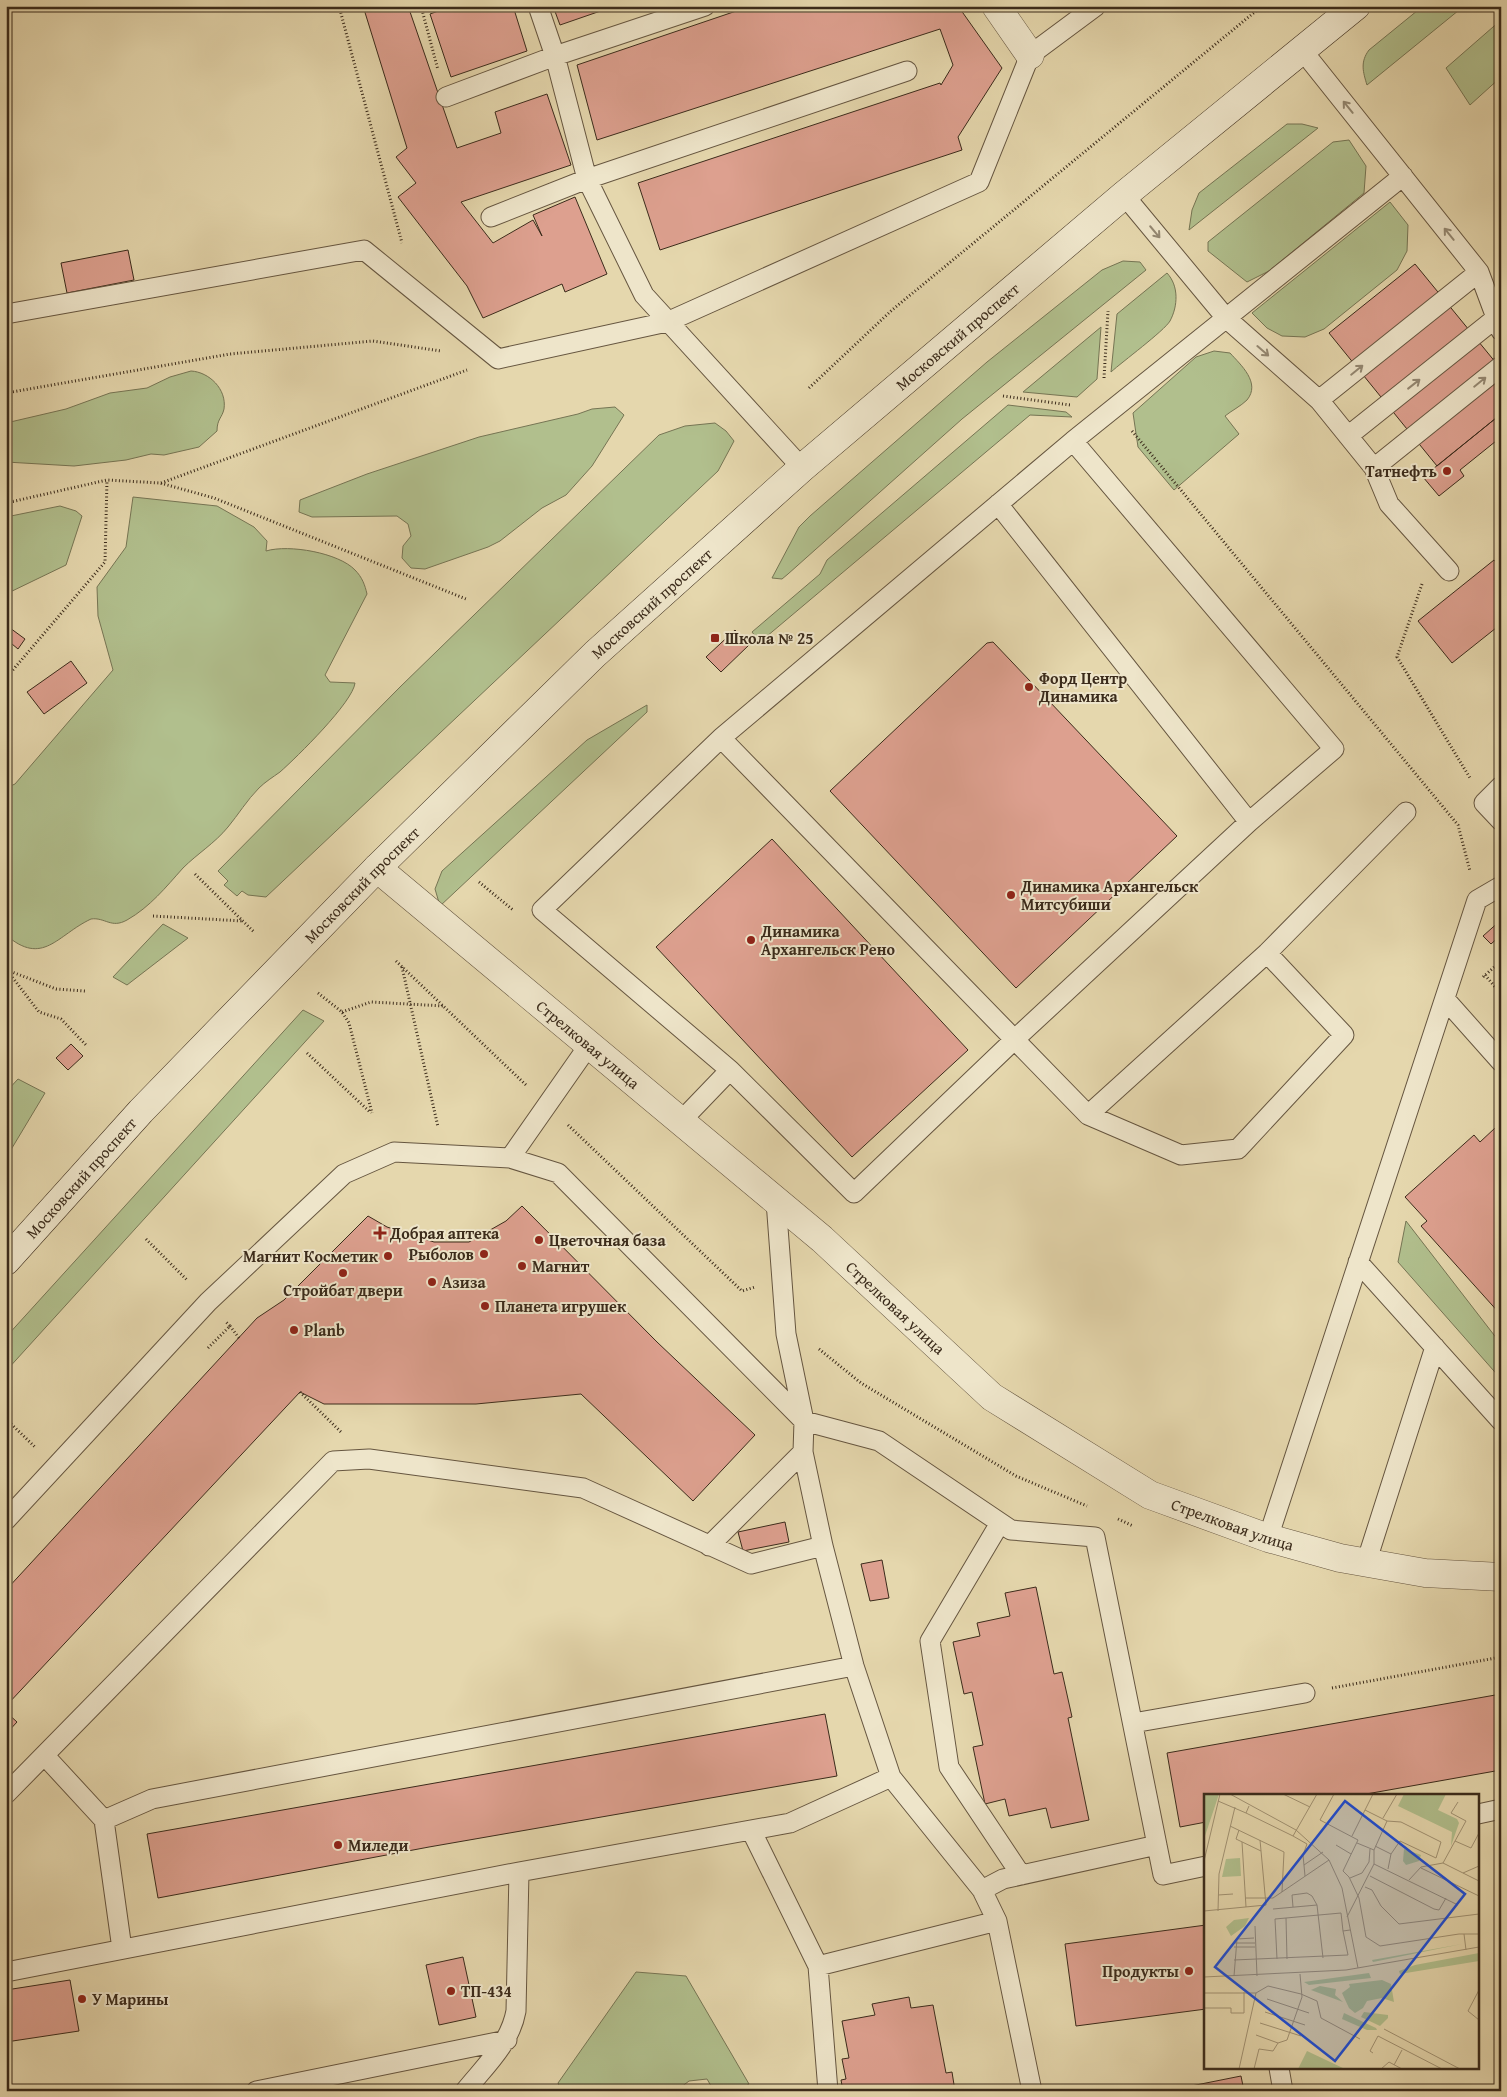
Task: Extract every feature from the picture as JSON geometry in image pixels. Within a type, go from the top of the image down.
[{"type":"main road","points":[[996,6],[1030,55]]},
{"type":"main road","name":"Московский проспект","points":[[6,1261],[141,1112],[377,868],[596,654],[802,468],[1124,195],[1356,6]]},
{"type":"main road","name":"Стрелковая улица","points":[[377,868],[822,1239],[992,1397],[1150,1496],[1268,1538],[1366,1563],[1425,1573],[1501,1576]]},
{"type":"lane","points":[[538,6],[555,56],[587,179],[644,294],[667,322],[802,468]]},
{"type":"lane","points":[[446,97],[555,56],[705,6]]},
{"type":"lane","points":[[6,314],[364,250],[498,358],[667,322],[979,182],[1030,55],[1096,6]]},
{"type":"lane","points":[[1302,50],[1479,272],[1499,324],[1348,436]]},
{"type":"lane","points":[[491,217],[587,179],[907,71]]},
{"type":"lane","points":[[1073,441],[1334,749],[1249,822],[1014,1040],[854,1193],[730,1070],[542,910],[721,738],[1073,441],[1403,176]]},
{"type":"lane","points":[[1124,195],[1226,318],[1319,400],[1374,468],[1389,504],[1449,571]]},
{"type":"lane","points":[[1319,400],[1479,272]]},
{"type":"lane","points":[[1374,468],[1501,366]]},
{"type":"lane","points":[[998,504],[1249,822]]},
{"type":"lane","points":[[721,738],[1088,1115],[1181,1155],[1238,1149],[1344,1035],[1267,953]]},
{"type":"lane","points":[[1501,786],[1484,803],[1501,821]]},
{"type":"lane","points":[[1088,1115],[1267,953],[1406,812]]},
{"type":"lane","points":[[1268,1538],[1478,900],[1501,886]]},
{"type":"lane","points":[[1445,999],[1501,1062]]},
{"type":"lane","points":[[510,1158],[589,1045]]},
{"type":"lane","points":[[681,1121],[730,1070]]},
{"type":"lane","points":[[6,1520],[208,1302],[344,1174],[394,1152],[510,1158],[558,1173],[804,1421],[879,1442],[1011,1530],[1095,1537],[1163,1874],[1204,1866]]},
{"type":"lane","points":[[776,1201],[777,1238],[783,1277],[786,1334],[804,1421],[803,1452],[823,1546],[854,1666],[892,1777],[982,1890],[996,1922],[1032,2091]]},
{"type":"lane","points":[[1358,1262],[1501,1421]]},
{"type":"lane","points":[[1366,1563],[1435,1347]]},
{"type":"lane","points":[[710,1546],[803,1452]]},
{"type":"lane","points":[[6,1794],[333,1461],[369,1459],[583,1488],[751,1564],[823,1546]]},
{"type":"lane","points":[[1000,1523],[930,1641],[949,1767],[1021,1875]]},
{"type":"lane","points":[[104,1820],[152,1799],[854,1666]]},
{"type":"lane","points":[[1133,1723],[1305,1693]]},
{"type":"lane","points":[[44,1756],[104,1820],[122,1949]]},
{"type":"lane","points":[[6,1972],[518,1872],[790,1823],[892,1777]]},
{"type":"lane","points":[[1480,1814],[1501,1809]]},
{"type":"lane","points":[[751,1830],[818,1966],[828,2091]]},
{"type":"lane","points":[[982,1890],[1003,1879],[1157,1845]]},
{"type":"lane","points":[[465,2091],[507,2040],[516,2011],[518,1872]]},
{"type":"lane","points":[[818,1966],[996,1922]]},
{"type":"lane","points":[[256,2091],[507,2040]]},
{"type":"lane","points":[[1279,2070],[1283,2091]]},
{"type":"path","points":[[340,6],[414,290]]},
{"type":"path","points":[[422,6],[446,97]]},
{"type":"path","points":[[809,388],[892,310],[1262,6]]},
{"type":"path","points":[[1108,311],[1104,382],[1096,388],[1458,825],[1478,900]]},
{"type":"path","points":[[6,393],[230,354],[373,342],[498,358]]},
{"type":"path","points":[[160,483],[498,358]]},
{"type":"path","points":[[1003,396],[1076,406]]},
{"type":"path","points":[[6,678],[105,562],[106,480]]},
{"type":"path","points":[[6,503],[106,480],[160,483],[214,498],[466,598]]},
{"type":"path","points":[[1432,552],[1397,657],[1484,803]]},
{"type":"path","points":[[6,737],[8,741],[6,753]]},
{"type":"path","points":[[195,874],[254,932]]},
{"type":"path","points":[[153,916],[243,921]]},
{"type":"path","points":[[396,961],[742,1291],[783,1277]]},
{"type":"path","points":[[402,966],[444,1154]]},
{"type":"path","points":[[85,991],[56,989],[6,969],[39,1012],[61,1019],[86,1045]]},
{"type":"path","points":[[307,1053],[372,1114],[349,1023],[342,1012],[318,993]]},
{"type":"path","points":[[342,1012],[371,1002],[444,1006]]},
{"type":"path","points":[[230,1326],[239,1338]]},
{"type":"path","points":[[300,1392],[369,1459]]},
{"type":"path","points":[[1305,1693],[1501,1658]]},
{"type":"green space","points":[[1423,6],[1464,6],[1367,85],[1363,63],[1366,54]]},
{"type":"green space","points":[[1501,20],[1501,77],[1470,105],[1446,68]]},
{"type":"green space","points":[[1287,124],[1302,124],[1318,128],[1189,230],[1192,210],[1199,193]]},
{"type":"green space","points":[[1349,140],[1366,166],[1364,193],[1269,271],[1247,282],[1208,251],[1208,242],[1333,142]]},
{"type":"green space","points":[[1390,202],[1408,225],[1407,251],[1397,270],[1324,329],[1305,337],[1282,336],[1267,328],[1252,313]]},
{"type":"green space","points":[[1123,261],[1140,262],[1146,270],[962,419],[782,579],[772,578],[799,527],[810,516],[987,362],[1102,270]]},
{"type":"green space","points":[[1167,273],[1174,284],[1176,296],[1175,309],[1170,321],[1152,339],[1111,372],[1117,314]]},
{"type":"green space","points":[[1101,327],[1097,379],[1077,397],[1023,392]]},
{"type":"green space","points":[[1214,351],[1230,353],[1239,363],[1251,381],[1251,394],[1245,402],[1225,416],[1239,434],[1174,490],[1138,447],[1133,413],[1196,357]]},
{"type":"green space","points":[[191,371],[210,378],[220,388],[224,402],[224,409],[217,431],[199,447],[164,455],[151,454],[126,460],[74,466],[6,462],[6,423],[66,409],[110,393],[147,388],[170,377]]},
{"type":"green space","points":[[1008,405],[1066,412],[1072,417],[1030,415],[760,642],[752,632],[820,574],[827,560]]},
{"type":"green space","points":[[615,407],[624,415],[592,466],[566,495],[542,508],[500,541],[425,569],[411,568],[402,558],[403,546],[411,536],[408,524],[397,516],[312,517],[299,512],[300,500],[367,474],[479,437],[592,409]]},
{"type":"green space","points":[[715,423],[726,431],[734,441],[718,471],[266,897],[248,895],[242,891],[237,896],[224,885],[228,881],[218,871],[400,687],[659,435],[685,426]]},
{"type":"green space","points":[[133,497],[217,506],[254,527],[267,541],[266,551],[300,549],[313,551],[348,564],[360,575],[367,594],[325,675],[330,682],[355,683],[345,703],[311,742],[288,765],[259,788],[223,833],[183,868],[143,909],[127,920],[117,923],[91,919],[50,945],[30,948],[19,944],[6,935],[6,788],[15,784],[113,670],[98,616],[97,587],[126,547]]},
{"type":"green space","points":[[60,506],[76,511],[82,516],[66,565],[6,594],[6,517]]},
{"type":"green space","points":[[647,705],[647,712],[440,906],[435,889],[442,871],[587,740]]},
{"type":"green space","points":[[163,924],[188,938],[127,985],[113,977]]},
{"type":"green space","points":[[303,1010],[324,1021],[6,1371],[6,1337]]},
{"type":"green space","points":[[18,1079],[45,1093],[6,1158],[6,1092]]},
{"type":"green space","points":[[1406,1221],[1501,1344],[1501,1379],[1398,1262]]},
{"type":"green space","points":[[636,1972],[686,1976],[749,2084],[738,2091],[714,2091],[707,2079],[689,2081],[676,2091],[561,2091],[558,2083]]},
{"type":"building","points":[[363,6],[408,6],[457,148],[501,133],[495,112],[547,94],[571,165],[461,202],[493,243],[533,220],[542,236],[533,215],[575,197],[607,274],[565,292],[562,284],[483,318],[467,286],[398,197],[416,183],[396,157],[407,148]]},
{"type":"building","points":[[452,6],[513,6],[527,51],[451,77],[430,14]]},
{"type":"building","points":[[553,6],[615,6],[560,25]]},
{"type":"building","points":[[751,6],[958,6],[1002,68],[958,137],[962,150],[660,250],[638,183],[940,83],[941,85],[953,65],[940,29],[597,140],[577,65]]},
{"type":"building","points":[[128,250],[134,280],[67,293],[61,263]]},
{"type":"building","points":[[1415,264],[1501,369],[1501,414],[1437,466],[1329,333]]},
{"type":"building","points":[[1501,414],[1501,437],[1460,470],[1464,476],[1439,496],[1423,477]]},
{"type":"building","points":[[1494,560],[1501,568],[1501,624],[1452,663],[1418,621]]},
{"type":"building","points":[[10,628],[25,639],[18,649],[6,639],[6,633]]},
{"type":"building","points":[[735,630],[749,645],[721,672],[706,657]]},
{"type":"building","points":[[993,642],[1177,836],[1016,988],[830,791],[987,643]]},
{"type":"building","points":[[71,661],[87,683],[44,714],[27,692]]},
{"type":"building","points":[[772,839],[968,1050],[852,1157],[656,947]]},
{"type":"building","points":[[1501,920],[1501,935],[1491,944],[1483,936]]},
{"type":"building","points":[[71,1044],[83,1056],[68,1070],[56,1058]]},
{"type":"building","points":[[1495,1128],[1501,1135],[1501,1315],[1421,1226],[1427,1221],[1405,1197],[1474,1135],[1480,1142]]},
{"type":"building","points":[[522,1206],[657,1342],[755,1435],[693,1501],[581,1394],[476,1404],[324,1404],[300,1392],[6,1706],[6,1590],[257,1318],[284,1300],[368,1216],[387,1227],[434,1242],[469,1242],[506,1221]]},
{"type":"building","points":[[785,1522],[789,1542],[743,1551],[738,1532]]},
{"type":"building","points":[[882,1560],[889,1598],[870,1601],[861,1564]]},
{"type":"building","points":[[1036,1587],[1054,1674],[1062,1672],[1072,1717],[1068,1718],[1089,1820],[1051,1828],[1046,1808],[1009,1816],[1005,1799],[985,1804],[973,1747],[983,1745],[972,1692],[964,1694],[953,1642],[980,1636],[977,1623],[1010,1616],[1005,1593]]},
{"type":"building","points":[[1501,1694],[1501,1770],[1366,1794],[1204,1794],[1204,1822],[1180,1827],[1167,1753]]},
{"type":"building","points":[[6,1712],[17,1722],[6,1734]]},
{"type":"building","points":[[825,1714],[837,1776],[429,1847],[158,1898],[147,1834]]},
{"type":"building","points":[[1204,1925],[1204,2009],[1076,2026],[1065,1944]]},
{"type":"building","name":"ТП-434","points":[[463,1957],[476,2017],[439,2025],[426,1965]]},
{"type":"building","points":[[70,1980],[79,2031],[6,2042],[6,1990]]},
{"type":"building","points":[[909,1997],[911,2008],[933,2005],[946,2073],[952,2072],[955,2091],[843,2091],[841,2080],[846,2079],[842,2059],[849,2058],[842,2021],[875,2015],[872,2004]]},
{"type":"building","points":[[1241,2076],[1244,2091],[1166,2091]]},
{"type":"place","name":"Татнефть","points":[[1447,471]]},
{"type":"place","name":"Школа № 25","points":[[715,638]]},
{"type":"place","name":"Форд Центр Динамика","points":[[1029,687]]},
{"type":"place","name":"Динамика Архангельск Митсубиши","points":[[1011,895]]},
{"type":"place","name":"Динамика Архангельск Рено","points":[[751,940]]},
{"type":"place","name":"Добрая аптека","points":[[380,1233]]},
{"type":"place","name":"Цветочная база","points":[[539,1240]]},
{"type":"place","name":"Рыболов","points":[[484,1254]]},
{"type":"place","name":"Магнит Косметик","points":[[388,1256]]},
{"type":"place","name":"Магнит","points":[[522,1266]]},
{"type":"place","name":"Стройбат двери","points":[[343,1273]]},
{"type":"place","name":"Азиза","points":[[432,1282]]},
{"type":"place","name":"Планета игрушек","points":[[485,1306]]},
{"type":"place","name":"Planb","points":[[294,1330]]},
{"type":"place","name":"Миледи","points":[[338,1845]]},
{"type":"place","name":"Продукты","points":[[1189,1971]]},
{"type":"place","name":"ТП-434","points":[[451,1991]]},
{"type":"place","name":"У Марины","points":[[82,1999]]}]
